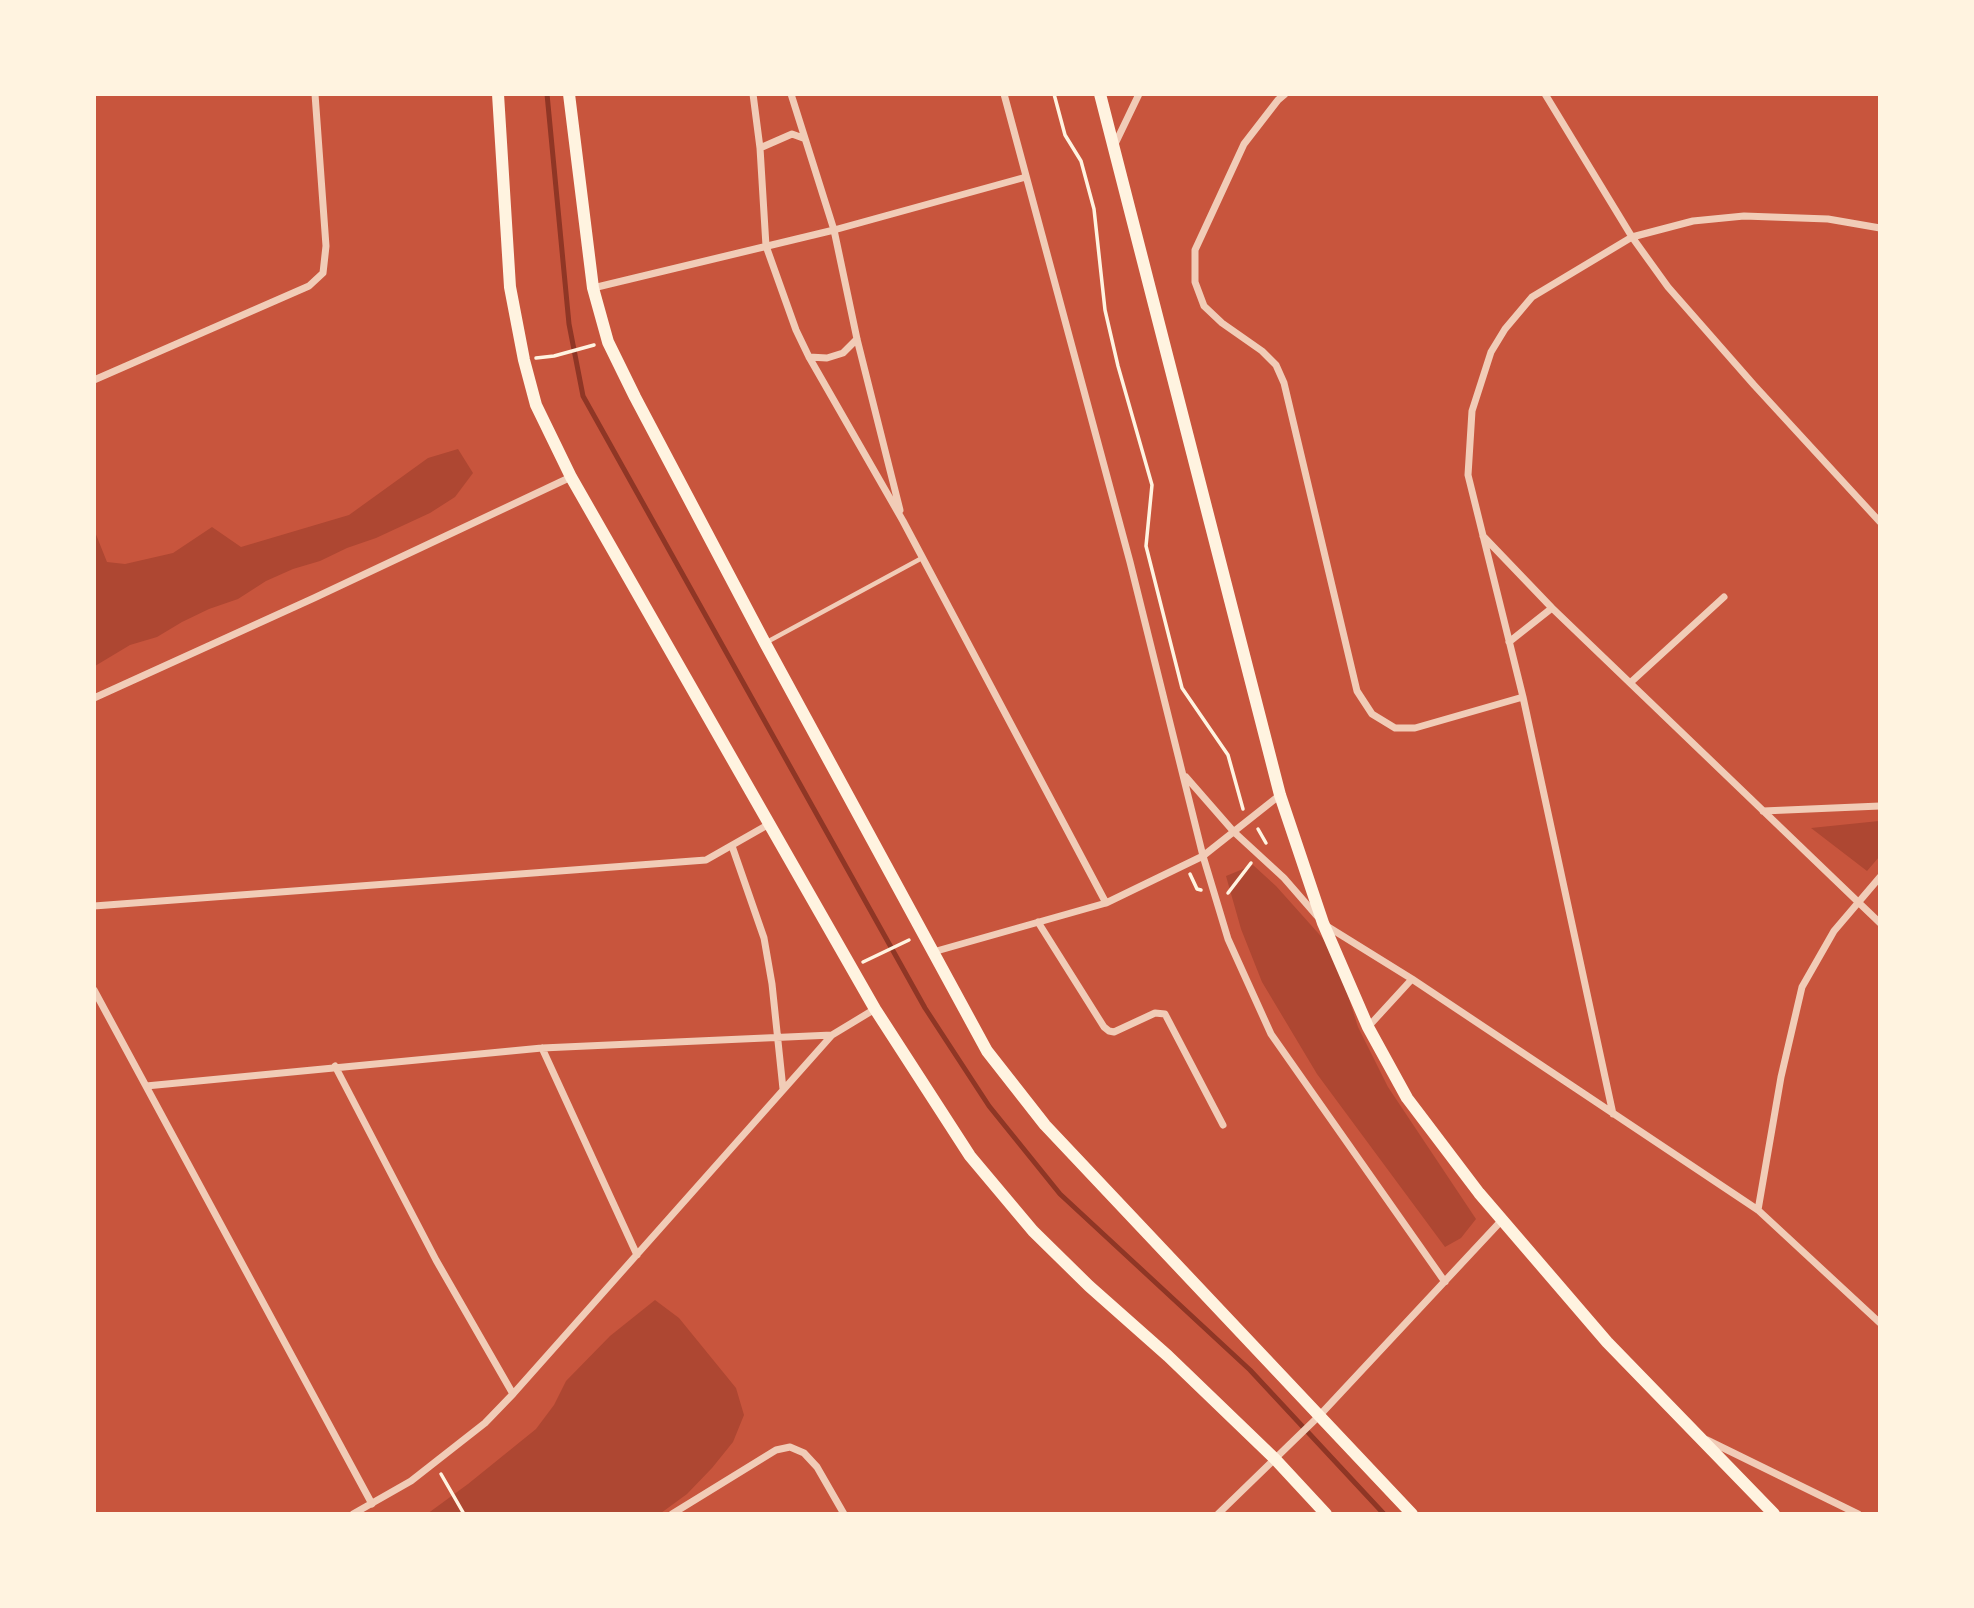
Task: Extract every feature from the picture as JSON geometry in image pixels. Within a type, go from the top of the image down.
[{"type":"main road","points":[[498,94],[510,287],[536,405],[571,477],[875,1009],[970,1156],[1017,1212],[1089,1286],[1168,1356],[1275,1459],[1326,1514]]},
{"type":"main road","points":[[569,94],[593,288],[608,342],[765,643],[988,1051],[1037,1115],[1315,1419],[1412,1514]]},
{"type":"main road","points":[[1100,94],[1280,795],[1323,923],[1368,1027],[1389,1068],[1429,1129],[1502,1220],[1607,1342],[1773,1514]]},
{"type":"street","points":[[94,380],[309,286],[323,273],[326,246],[315,94]]},
{"type":"street","points":[[752,94],[760,148],[766,246],[796,330],[903,521],[1106,903]]},
{"type":"street","points":[[791,94],[834,230],[857,339],[903,521]]},
{"type":"street","points":[[1004,94],[1130,562],[1203,856],[1228,939],[1271,1034],[1445,1282]]},
{"type":"street","points":[[1114,147],[1139,94]]},
{"type":"street","points":[[1545,94],[1632,237],[1668,287],[1880,522]]},
{"type":"street","points":[[1279,96],[1244,144],[1195,250],[1195,282],[1204,306],[1222,323],[1262,351],[1276,365],[1284,383],[1357,691],[1372,714],[1395,729],[1415,728],[1523,697]]},
{"type":"street","points":[[760,148],[792,134],[803,138]]},
{"type":"street","points":[[593,288],[834,230],[1026,177]]},
{"type":"street","points":[[1613,1114],[1523,697],[1468,475],[1472,411],[1491,352],[1505,328],[1532,297],[1632,237],[1693,221],[1744,216],[1828,219],[1880,228]]},
{"type":"street","points":[[809,357],[827,358],[843,353],[857,339]]},
{"type":"street","points":[[94,698],[571,477]]},
{"type":"street","points":[[1483,536],[1552,608],[1880,923]]},
{"type":"street","points":[[1630,683],[1724,597]]},
{"type":"street","points":[[1509,642],[1552,608]]},
{"type":"street","points":[[1183,774],[1234,832],[1284,878],[1323,923],[1412,979],[1758,1210],[1880,1323]]},
{"type":"street","points":[[933,952],[1106,903],[1203,856],[1280,795]]},
{"type":"street","points":[[1763,811],[1880,806]]},
{"type":"street","points":[[94,906],[706,860],[771,823]]},
{"type":"street","points":[[732,846],[764,938],[779,1037],[783,1089]]},
{"type":"street","points":[[1758,1210],[1781,1077],[1802,987],[1834,931],[1880,877]]},
{"type":"street","points":[[1038,922],[1109,1031],[1114,1032],[1155,1013],[1165,1014],[1223,1125]]},
{"type":"street","points":[[1368,1027],[1412,979]]},
{"type":"street","points":[[94,990],[372,1504]]},
{"type":"street","points":[[353,1514],[411,1480],[485,1423],[831,1035],[875,1009]]},
{"type":"street","points":[[146,1086],[542,1048],[831,1035]]},
{"type":"street","points":[[542,1048],[637,1255]]},
{"type":"street","points":[[335,1066],[436,1260],[513,1394]]},
{"type":"street","points":[[1218,1514],[1315,1419],[1502,1220]]},
{"type":"street","points":[[1702,1438],[1858,1514]]},
{"type":"street","points":[[672,1514],[776,1450],[790,1447],[804,1452],[817,1467],[845,1514]]},
{"type":"lane","points":[[765,643],[923,558]]},
{"type":"path","points":[[1054,94],[1065,135],[1081,162],[1094,209],[1105,310],[1152,485],[1146,546],[1182,688],[1228,755],[1243,812],[1261,833],[1266,844],[1226,895],[1197,889],[1189,872]]},
{"type":"path","points":[[554,356],[599,343]]},
{"type":"path","points":[[877,957],[910,939]]},
{"type":"path","points":[[435,1463],[464,1514]]},
{"type":"shaded area","points":[[458,449],[473,473],[455,497],[430,513],[376,538],[266,581],[238,599],[209,609],[157,637],[130,645],[95,666],[95,532],[107,562],[125,564],[173,553],[212,527],[241,547],[349,515],[428,458]]},
{"type":"shaded area","points":[[1879,821],[1879,857],[1867,871],[1811,828]]},
{"type":"shaded area","points":[[1253,865],[1276,886],[1327,943],[1358,1027],[1388,1087],[1476,1219],[1461,1238],[1445,1247],[1317,1074],[1262,982],[1241,929],[1226,876]]},
{"type":"shaded area","points":[[655,1300],[679,1318],[736,1388],[744,1415],[733,1442],[687,1494],[661,1513],[427,1514],[536,1429],[554,1405],[566,1381],[610,1336]]},
{"type":"waterway","points":[[547,94],[569,324],[583,396],[925,1008],[989,1106],[1060,1194],[1250,1370],[1384,1514]]}]
